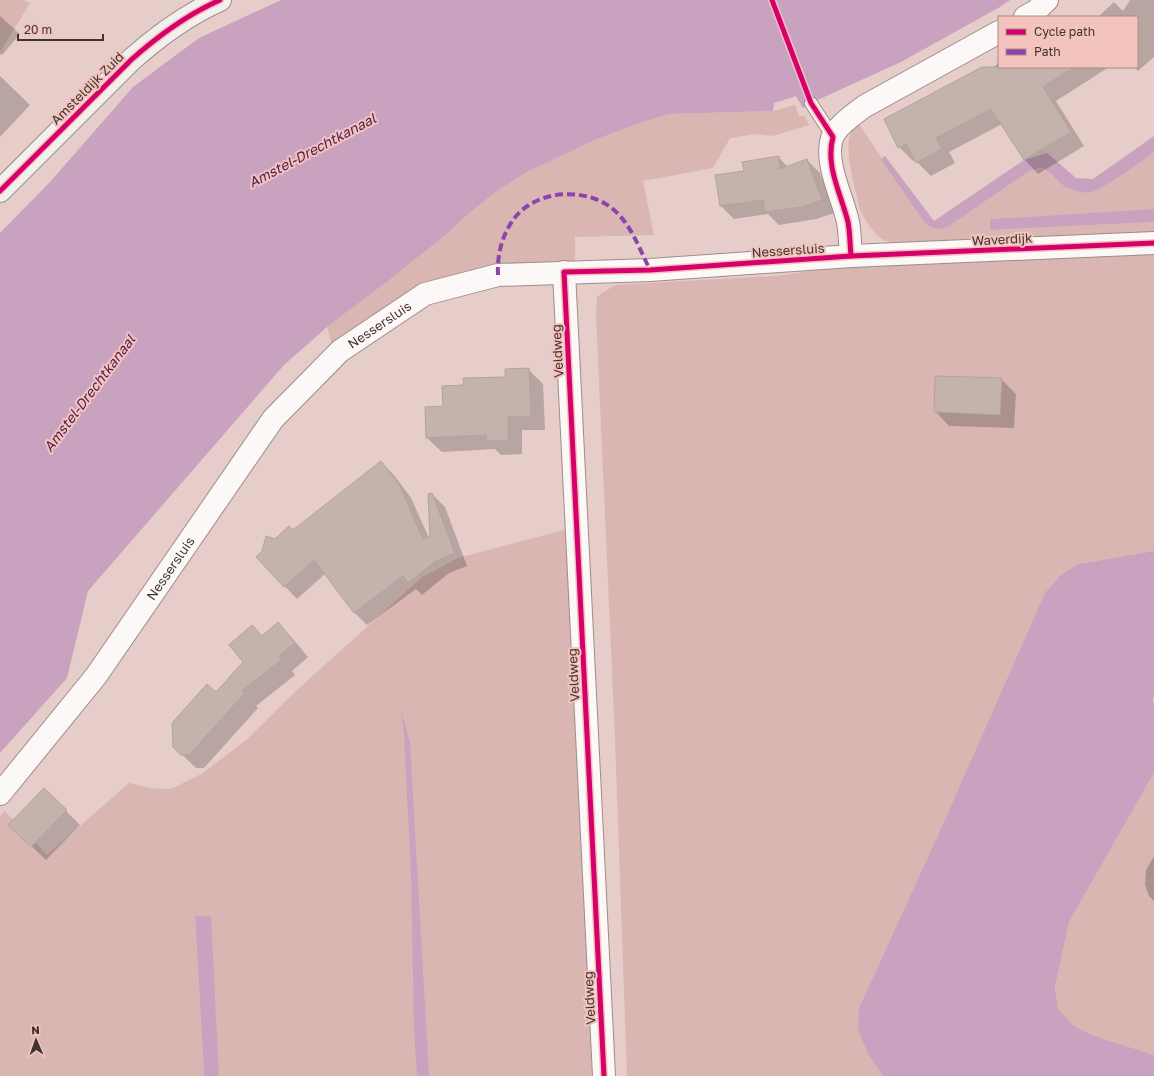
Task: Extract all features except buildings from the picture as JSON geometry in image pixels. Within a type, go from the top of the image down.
[{"type":"street","points":[[1027,16],[1036,11],[1047,0]]},
{"type":"street","name":"Amsteldijk Zuid","points":[[0,191],[152,41],[180,21],[216,1]]},
{"type":"street","points":[[851,256],[848,223],[831,163],[830,146],[833,137],[852,115],[865,106],[998,33]]},
{"type":"street","name":"Waverdijk","points":[[851,256],[1154,243]]},
{"type":"street","name":"Nessersluis","points":[[0,794],[96,676],[273,419],[340,351],[425,294],[498,275],[650,270],[851,256]]},
{"type":"street","name":"Veldweg","points":[[564,272],[604,1076]]},
{"type":"lane","points":[[811,103],[833,137]]},
{"type":"shaded area","points":[[0,0],[24,0],[30,3],[0,52]]},
{"type":"shaded area","points":[[795,105],[799,116],[805,116],[809,125],[773,136],[756,134],[730,138],[713,168],[643,181],[654,235],[575,237],[575,261],[481,268],[333,349],[327,327],[448,233],[468,214],[498,190],[529,171],[597,139],[669,114],[773,111]]},
{"type":"shaded area","points":[[857,121],[925,223],[949,226],[1028,172],[1041,167],[1067,188],[1088,193],[1102,188],[1154,152],[1154,209],[990,219],[990,230],[1154,222],[1154,235],[911,245],[889,242],[874,232],[865,220],[859,207],[848,154],[848,145],[852,128]]},
{"type":"shaded area","points":[[1154,254],[1154,551],[1078,564],[948,813],[859,1008],[868,1054],[883,1076],[627,1076],[615,738],[596,315],[597,297],[616,285],[775,276],[854,265]]},
{"type":"shaded area","points":[[568,529],[592,1076],[219,1076],[210,916],[195,917],[204,1076],[0,1076],[0,816],[5,811],[47,855],[129,783],[149,788],[171,789],[203,773],[246,740],[297,690],[421,578],[458,558]]},
{"type":"shaded area","points":[[1154,773],[1154,1055],[1092,1035],[1074,1026],[1058,1009],[1055,987],[1069,922]]},
{"type":"water","name":"Amstel-Drechtkanaal","points":[[281,0],[1010,0],[901,62],[803,108],[796,96],[774,103],[773,111],[669,114],[597,139],[529,171],[498,190],[468,214],[448,233],[327,327],[284,365],[88,591],[67,678],[0,753],[0,233],[50,182],[133,87],[199,38]]},
{"type":"water","points":[[1154,136],[1154,152],[1121,176],[1094,192],[1086,193],[1067,188],[1041,167],[1028,172],[949,226],[941,229],[933,228],[925,223],[881,159],[885,156],[934,221],[1024,160],[1047,153],[1076,178],[1093,179]]},
{"type":"water","points":[[1154,209],[1154,222],[990,230],[990,219]]},
{"type":"water","points":[[1154,551],[1154,773],[1069,922],[1055,987],[1058,1009],[1074,1026],[1092,1035],[1154,1055],[1154,1076],[883,1076],[868,1054],[858,1029],[859,1008],[948,813],[1045,593],[1060,576],[1078,564]]},
{"type":"water","points":[[401,711],[410,743],[429,1076],[417,1076],[414,1028],[411,874],[404,733]]},
{"type":"water","points":[[195,916],[211,916],[219,1076],[204,1076]]},
{"type":"ferry route","points":[[772,0],[809,99]]},
{"type":"marked path","points":[[498,275],[498,262],[502,242],[511,223],[520,212],[543,198],[570,194],[597,200],[609,206],[616,212],[623,219],[633,235],[650,270]]},
{"type":"cycle path","points":[[0,191],[141,51],[184,19],[220,0]]},
{"type":"cycle path","points":[[772,0],[811,103],[833,137],[831,148],[832,169],[848,222],[851,256]]},
{"type":"cycle path","points":[[604,1076],[564,272],[650,270],[851,256],[1154,243]]}]
